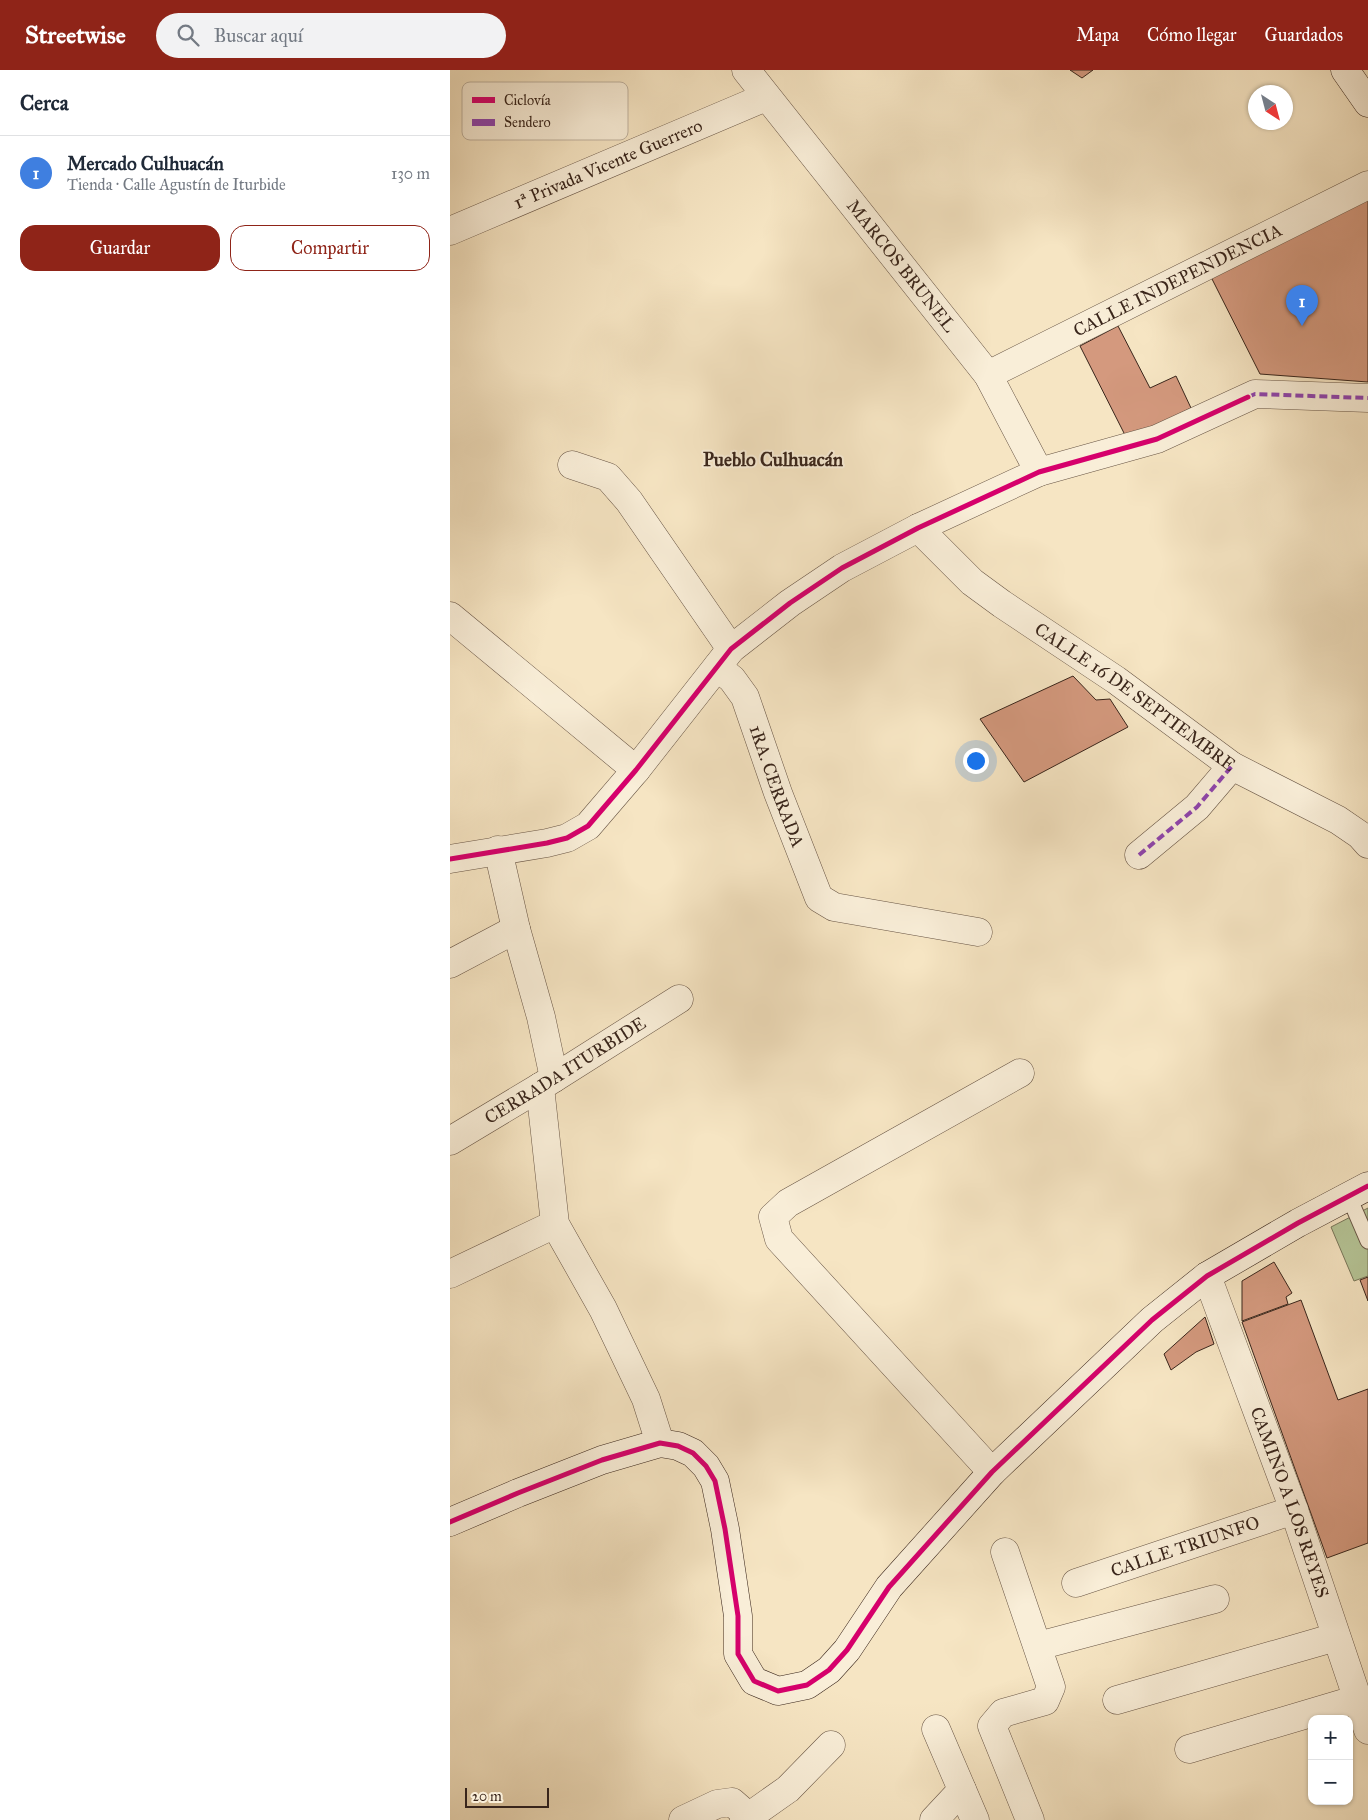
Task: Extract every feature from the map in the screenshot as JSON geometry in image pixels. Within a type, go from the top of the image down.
[{"type":"street","name":"MARCOS BRUNEL","points":[[746,70],[988,375],[1039,472]]},
{"type":"street","points":[[1345,70],[1368,103]]},
{"type":"street","name":"1ª Privada Vicente Guerrero","points":[[450,231],[766,97]]},
{"type":"street","name":"CALLE INDEPENDENCIA","points":[[988,375],[1368,184]]},
{"type":"street","points":[[450,859],[560,839],[588,826],[636,770],[724,658],[790,603],[842,568],[918,528],[1039,472],[1158,439],[1255,394],[1368,398]]},
{"type":"street","name":"1RA. CERRADA","points":[[572,465],[608,477],[629,500],[724,658],[732,679],[745,697],[778,793],[819,898],[834,907],[978,932]]},
{"type":"street","name":"CALLE 16 DE SEPTIEMBRE","points":[[918,528],[972,582],[1116,680],[1232,766],[1338,820],[1360,835],[1368,844]]},
{"type":"street","points":[[450,616],[636,770]]},
{"type":"street","points":[[1139,854],[1196,807],[1232,766]]},
{"type":"street","points":[[498,850],[516,929],[541,1016],[555,1224],[603,1309],[629,1363],[646,1399],[660,1443]]},
{"type":"street","points":[[450,964],[516,929]]},
{"type":"street","name":"CERRADA ITURBIDE","points":[[450,1141],[547,1083],[680,999]]},
{"type":"street","points":[[992,1472],[779,1239],[772,1217],[788,1203],[1020,1073]]},
{"type":"street","points":[[450,1522],[602,1460],[660,1443],[678,1446],[693,1453],[706,1466],[715,1481],[725,1529],[738,1616],[738,1654],[754,1681],[778,1691],[807,1685],[829,1670],[847,1650],[889,1587],[992,1472],[1152,1320],[1208,1276],[1298,1223],[1358,1192]]},
{"type":"street","points":[[450,1274],[555,1224]]},
{"type":"street","name":"CAMINO A LOS REYES","points":[[1208,1276],[1294,1510],[1368,1730]]},
{"type":"street","name":"CALLE TRIUNFO","points":[[1076,1583],[1294,1510]]},
{"type":"street","points":[[1005,1552],[1051,1687],[1045,1701],[1003,1713],[992,1726],[1030,1820]]},
{"type":"street","points":[[1038,1646],[1215,1599]]},
{"type":"street","points":[[1117,1700],[1336,1637]]},
{"type":"street","points":[[1189,1749],[1358,1699]]},
{"type":"street","points":[[936,1729],[975,1820]]},
{"type":"street","points":[[683,1820],[717,1804],[732,1802],[746,1818],[788,1789],[831,1745]]},
{"type":"street","points":[[934,1820],[962,1790]]},
{"type":"lane","points":[[1358,1192],[1368,1241]]},
{"type":"green space","points":[[1368,1208],[1368,1276],[1354,1281],[1331,1227]]},
{"type":"building","points":[[1070,70],[1093,70],[1082,78]]},
{"type":"building","points":[[1368,199],[1368,382],[1260,374],[1211,277]]},
{"type":"building","points":[[1118,326],[1150,388],[1176,376],[1191,408],[1145,432],[1126,437],[1080,346]]},
{"type":"building","points":[[1073,676],[1096,700],[1110,699],[1128,727],[1024,782],[980,719]]},
{"type":"building","points":[[1274,1262],[1292,1293],[1286,1297],[1288,1304],[1242,1321],[1242,1281]]},
{"type":"building","points":[[1368,1277],[1368,1301],[1360,1280]]},
{"type":"building","points":[[1301,1300],[1338,1400],[1368,1389],[1368,1543],[1327,1558],[1242,1322]]},
{"type":"building","points":[[1205,1317],[1214,1344],[1196,1352],[1171,1370],[1164,1354]]},
{"type":"marked path","points":[[1248,397],[1255,394],[1368,398]]},
{"type":"marked path","points":[[1139,855],[1197,807],[1232,766]]},
{"type":"cycle path","points":[[450,859],[547,843],[567,838],[588,826],[636,770],[731,649],[790,603],[842,568],[918,528],[1039,472],[1157,439],[1248,397]]},
{"type":"cycle path","points":[[450,1522],[602,1460],[660,1443],[678,1446],[693,1453],[706,1466],[715,1481],[725,1529],[738,1616],[738,1654],[754,1681],[778,1691],[807,1685],[829,1670],[847,1650],[889,1587],[992,1472],[1152,1320],[1207,1276],[1298,1223],[1368,1186]]},
{"type":"place","name":"Mercado Culhuacán","points":[[1302,326]]},
{"type":"district","name":"Pueblo Culhuacán","points":[[773,459]]}]
